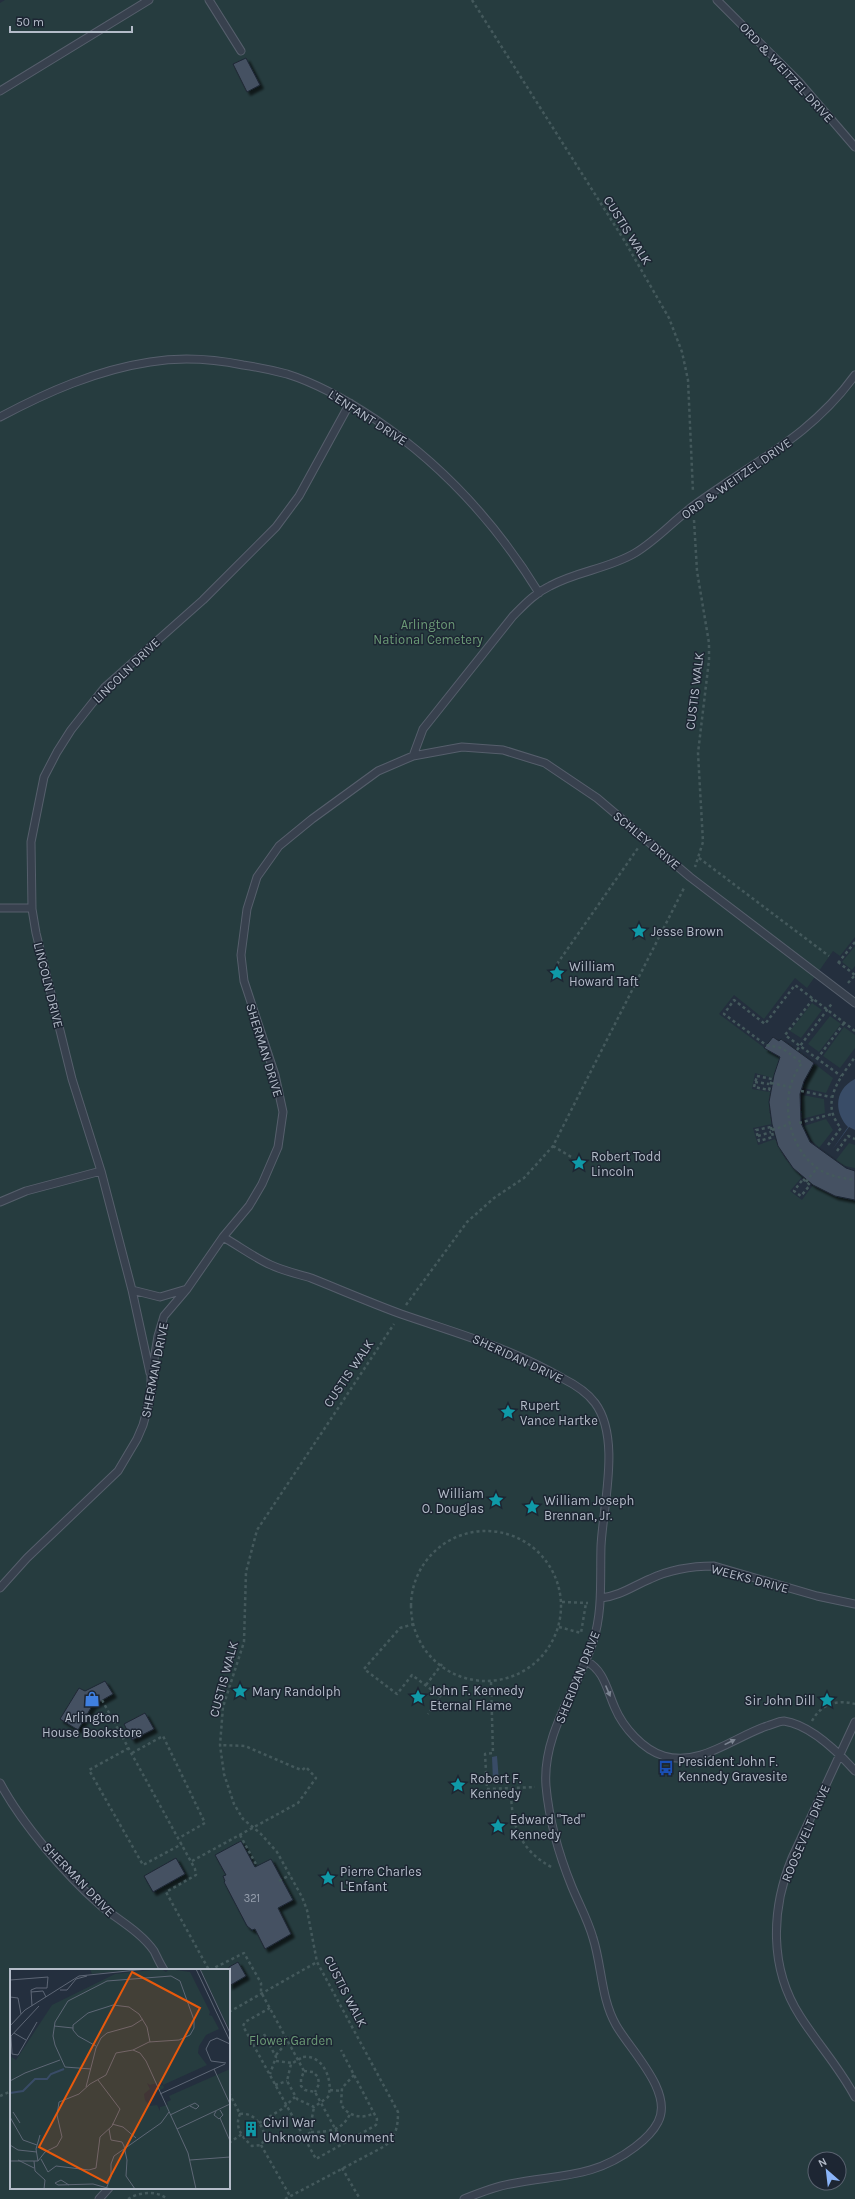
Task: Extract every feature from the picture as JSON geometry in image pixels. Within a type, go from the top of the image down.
[{"type":"lane","points":[[0,91],[149,0]]},
{"type":"lane","points":[[210,0],[240,51]]},
{"type":"lane","name":"ORD & WEITZEL DRIVE","points":[[717,0],[799,82],[855,147]]},
{"type":"lane","name":"L'ENFANT DRIVE","points":[[0,417],[34,399],[96,374],[152,361],[222,361],[287,374],[318,386],[350,403],[405,440],[461,490],[485,517],[514,554],[539,593]]},
{"type":"lane","name":"ORD & WEITZEL DRIVE","points":[[539,593],[550,585],[619,562],[636,552],[699,502],[792,440],[810,425],[855,375]]},
{"type":"lane","name":"LINCOLN DRIVE","points":[[151,1377],[132,1290],[102,1171],[72,1079],[36,933],[32,908],[31,842],[36,812],[44,777],[67,736],[105,687],[203,600],[276,527],[299,496],[350,403]]},
{"type":"lane","points":[[412,756],[423,729],[513,616],[527,601],[539,593]]},
{"type":"lane","name":"SCHLEY DRIVE","points":[[412,756],[462,747],[503,750],[545,763],[597,798],[690,877],[855,1003]]},
{"type":"lane","name":"SHERMAN DRIVE","points":[[0,1588],[27,1558],[118,1471],[137,1439],[143,1425],[151,1396],[151,1377],[158,1336],[164,1316],[187,1290],[223,1237],[249,1206],[262,1184],[278,1147],[283,1112],[276,1074],[244,981],[241,955],[242,934],[257,877],[279,846],[312,819],[378,771],[412,756]]},
{"type":"lane","points":[[0,908],[32,908]]},
{"type":"lane","points":[[0,1202],[26,1191],[102,1171]]},
{"type":"lane","name":"SHERIDAN DRIVE","points":[[223,1237],[270,1265],[400,1313],[459,1332],[528,1360],[573,1384],[595,1403],[604,1421],[608,1450],[601,1546],[600,1614],[595,1637],[586,1661],[548,1751],[546,1770],[550,1813],[566,1873],[594,1938],[604,1992],[612,2017],[658,2089],[662,2101],[662,2110],[660,2120],[644,2139],[626,2154],[604,2166],[578,2174],[507,2184],[464,2199]]},
{"type":"lane","points":[[132,1290],[160,1297],[187,1290]]},
{"type":"lane","name":"WEEKS DRIVE","points":[[601,1598],[618,1595],[648,1579],[670,1571],[706,1566],[720,1568],[817,1596],[855,1604]]},
{"type":"lane","points":[[586,1661],[598,1669],[615,1709],[625,1725],[646,1747],[662,1756],[681,1758],[706,1754],[756,1730],[783,1721],[808,1731],[830,1745],[855,1771]]},
{"type":"lane","name":"ROOSEVELT DRIVE","points":[[855,1722],[783,1880],[775,1920],[779,1961],[790,1998],[799,2014],[855,2097]]},
{"type":"lane","name":"SHERMAN DRIVE","points":[[0,1782],[8,1798],[68,1873],[100,1905],[139,1936],[153,1950],[163,1969]]},
{"type":"lane","points":[[99,2199],[109,2189]]},
{"type":"path","name":"CUSTIS WALK","points":[[472,0],[624,240],[669,318],[682,352],[688,380],[693,496]]},
{"type":"path","name":"CUSTIS WALK","points":[[694,516],[697,571],[709,643],[707,679],[698,740],[698,766],[703,836],[699,858],[695,868]]},
{"type":"path","points":[[557,964],[639,847]]},
{"type":"path","points":[[699,858],[829,956]]},
{"type":"path","points":[[408,1302],[467,1222],[494,1198],[524,1178],[553,1146],[685,886]]},
{"type":"path","points":[[848,983],[855,975],[838,962],[855,942]]},
{"type":"path","points":[[855,1031],[795,986],[765,1024],[734,1000],[724,1014],[766,1045],[782,1048],[802,1063],[794,1074],[790,1087],[787,1107],[790,1124],[800,1147],[817,1168],[835,1177],[855,1180]]},
{"type":"path","points":[[813,999],[785,1035],[841,1076]]},
{"type":"path","points":[[797,1050],[834,1002]]},
{"type":"path","points":[[817,1059],[844,1023]]},
{"type":"path","points":[[828,1145],[841,1128],[832,1114],[831,1097],[841,1076],[855,1057]]},
{"type":"path","points":[[756,1076],[772,1079],[770,1084],[768,1090],[754,1088],[756,1076]]},
{"type":"path","points":[[755,1082],[790,1087]]},
{"type":"path","points":[[801,1091],[831,1097]]},
{"type":"path","points":[[799,1123],[832,1114]]},
{"type":"path","points":[[757,1136],[790,1124]]},
{"type":"path","points":[[771,1127],[771,1131],[773,1137],[759,1142],[756,1130],[771,1127]]},
{"type":"path","points":[[837,1151],[848,1136],[855,1139]]},
{"type":"path","points":[[553,1146],[573,1158]]},
{"type":"path","points":[[806,1182],[817,1168]]},
{"type":"path","points":[[803,1179],[806,1182],[810,1185],[801,1196],[794,1191],[803,1179]]},
{"type":"path","name":"CUSTIS WALK","points":[[285,2199],[385,2146],[391,2141],[398,2124],[398,2112],[318,1962],[307,1910],[290,1875],[277,1852],[261,1834],[243,1819],[231,1798],[222,1766],[220,1745],[223,1708],[244,1642],[246,1572],[257,1530],[400,1313]]},
{"type":"path","points":[[476,1532],[506,1533],[532,1546],[551,1568],[560,1591],[562,1602],[559,1627],[550,1647],[536,1662],[515,1675],[490,1682],[467,1680],[442,1664],[423,1647],[411,1613],[412,1592],[424,1562],[433,1552],[446,1543],[460,1536],[476,1532]]},
{"type":"path","points":[[562,1602],[590,1603]]},
{"type":"path","points":[[559,1627],[581,1633],[586,1603]]},
{"type":"path","points":[[414,1624],[400,1628],[364,1669],[397,1694],[412,1675],[441,1696],[428,1714]]},
{"type":"path","points":[[426,1685],[442,1664]]},
{"type":"path","points":[[490,1682],[493,1753],[485,1754],[487,1789],[533,1787]]},
{"type":"path","points":[[102,1700],[192,1861],[196,1875],[166,1892],[209,1969]]},
{"type":"path","points":[[808,1731],[816,1713],[823,1707],[834,1702],[855,1704]]},
{"type":"path","points":[[85,1717],[93,1723],[110,1713]]},
{"type":"path","points":[[132,1753],[163,1736],[205,1823],[179,1838]]},
{"type":"path","points":[[192,1861],[298,1803],[316,1778],[306,1767],[302,1770],[296,1768],[245,1746],[220,1745]]},
{"type":"path","points":[[129,1748],[89,1770],[143,1865],[182,1844]]},
{"type":"path","points":[[511,1789],[511,1814],[516,1830],[536,1856],[557,1869]]},
{"type":"path","points":[[240,1835],[257,1866]]},
{"type":"path","points":[[279,1881],[290,1875]]},
{"type":"path","points":[[212,1969],[244,1953],[261,1984],[262,1992],[270,2008],[304,2071]]},
{"type":"path","points":[[230,2011],[262,1992],[318,1962]]},
{"type":"path","points":[[270,2008],[245,2022],[243,2026],[316,2159],[376,2125],[377,2119],[341,2050]]},
{"type":"path","points":[[264,2034],[276,2055],[276,2061],[269,2074]]},
{"type":"path","points":[[276,2055],[288,2041]]},
{"type":"path","points":[[276,2061],[293,2062],[308,2057],[320,2063],[328,2075],[330,2090],[328,2097],[314,2107],[311,2132]]},
{"type":"path","points":[[293,2062],[287,2081],[295,2097],[314,2107]]},
{"type":"path","points":[[304,2071],[301,2078],[301,2086],[305,2090],[315,2092]]},
{"type":"path","points":[[304,2071],[313,2072],[319,2078],[319,2084],[315,2092]]},
{"type":"path","points":[[354,2075],[343,2085],[341,2091],[341,2104],[350,2114],[363,2116],[374,2113]]},
{"type":"path","points":[[275,2085],[287,2081]]},
{"type":"path","points":[[330,2090],[341,2091]]},
{"type":"path","points":[[0,2096],[10,2091]]},
{"type":"path","points":[[315,2092],[344,2143]]},
{"type":"path","points":[[230,2095],[240,2114],[237,2125],[242,2134],[252,2146],[261,2145],[265,2139],[259,2123],[250,2114],[240,2114]]},
{"type":"path","points":[[259,2123],[286,2105],[295,2097]]},
{"type":"path","points":[[303,2137],[311,2132],[325,2132],[336,2129],[350,2114]]},
{"type":"path","points":[[230,2142],[242,2134]]},
{"type":"path","points":[[261,2145],[290,2196]]},
{"type":"path","points":[[342,2168],[360,2199]]},
{"type":"path","points":[[128,2199],[136,2195],[146,2193],[156,2194],[167,2199]]},
{"type":"green space","name":"Arlington National Cemetery","points":[[5,0],[855,0],[855,937],[840,956],[833,951],[807,988],[795,978],[764,1019],[734,995],[719,1014],[766,1049],[781,1058],[773,1078],[755,1073],[752,1089],[770,1092],[769,1109],[772,1124],[753,1128],[758,1145],[775,1139],[785,1158],[802,1177],[790,1191],[802,1200],[813,1185],[835,1196],[855,1200],[855,2199],[0,2199],[0,3]]},
{"type":"green space","points":[[855,946],[855,966],[852,970],[842,962]]},
{"type":"green space","points":[[812,1003],[822,1010],[801,1038],[790,1031]]},
{"type":"green space","points":[[830,1016],[841,1024],[819,1052],[808,1044]]},
{"type":"green space","points":[[844,1027],[855,1035],[855,1048],[840,1068],[823,1056]]},
{"type":"green space","points":[[815,1064],[833,1078],[826,1093],[803,1088]]},
{"type":"green space","points":[[802,1095],[824,1099],[825,1113],[802,1119]]},
{"type":"green space","points":[[826,1119],[833,1130],[819,1148],[811,1140],[804,1126]]},
{"type":"green space","points":[[849,1143],[855,1145],[855,1168],[845,1166],[836,1160]]},
{"type":"water","points":[[855,1079],[855,1130],[849,1127],[832,1150],[848,1127],[843,1121],[838,1107],[840,1094],[848,1083]]},
{"type":"water","points":[[497,1756],[499,1781],[493,1781],[492,1757]]},
{"type":"building","points":[[246,58],[260,85],[247,92],[233,64]]},
{"type":"building","points":[[773,1037],[779,1041],[781,1039],[814,1063],[804,1081],[800,1094],[801,1123],[810,1142],[846,1168],[855,1171],[855,1200],[835,1196],[813,1185],[793,1168],[778,1146],[772,1124],[769,1102],[774,1075],[780,1057],[764,1048]]},
{"type":"building","points":[[105,1681],[113,1694],[92,1706],[78,1730],[60,1719],[79,1688],[85,1691]]},
{"type":"building","points":[[145,1713],[154,1729],[132,1740],[124,1724]]},
{"type":"building","points":[[241,1841],[255,1867],[271,1859],[293,1900],[278,1908],[291,1934],[265,1949],[255,1929],[252,1930],[247,1926],[224,1882],[223,1876],[226,1875],[215,1855]]},
{"type":"building","points":[[176,1858],[185,1874],[153,1892],[144,1876]]},
{"type":"building","points":[[238,1962],[246,1976],[230,1985],[229,1967]]},
{"type":"place","name":"Jesse Brown","points":[[639,931]]},
{"type":"place","name":"William Howard Taft","points":[[557,973]]},
{"type":"place","name":"Robert Todd Lincoln","points":[[579,1163]]},
{"type":"place","name":"Rupert Vance Hartke","points":[[508,1412]]},
{"type":"place","name":"William O. Douglas","points":[[496,1500]]},
{"type":"place","name":"William Joseph Brennan, Jr.","points":[[532,1507]]},
{"type":"place","name":"Mary Randolph","points":[[240,1691]]},
{"type":"place","name":"John F. Kennedy Eternal Flame","points":[[418,1697]]},
{"type":"place","name":"Arlington House Bookstore","points":[[92,1699]]},
{"type":"place","name":"Sir John Dill","points":[[827,1700]]},
{"type":"place","name":"President John F. Kennedy Gravesite","points":[[666,1768]]},
{"type":"place","name":"Robert F. Kennedy","points":[[458,1785]]},
{"type":"place","name":"Edward \"Ted\" Kennedy","points":[[498,1826]]},
{"type":"place","name":"Pierre Charles L'Enfant","points":[[328,1878]]},
{"type":"place","name":"Civil War Unknowns Monument","points":[[251,2129]]},
{"type":"park label","name":"Flower Garden","points":[[291,2040]]}]
